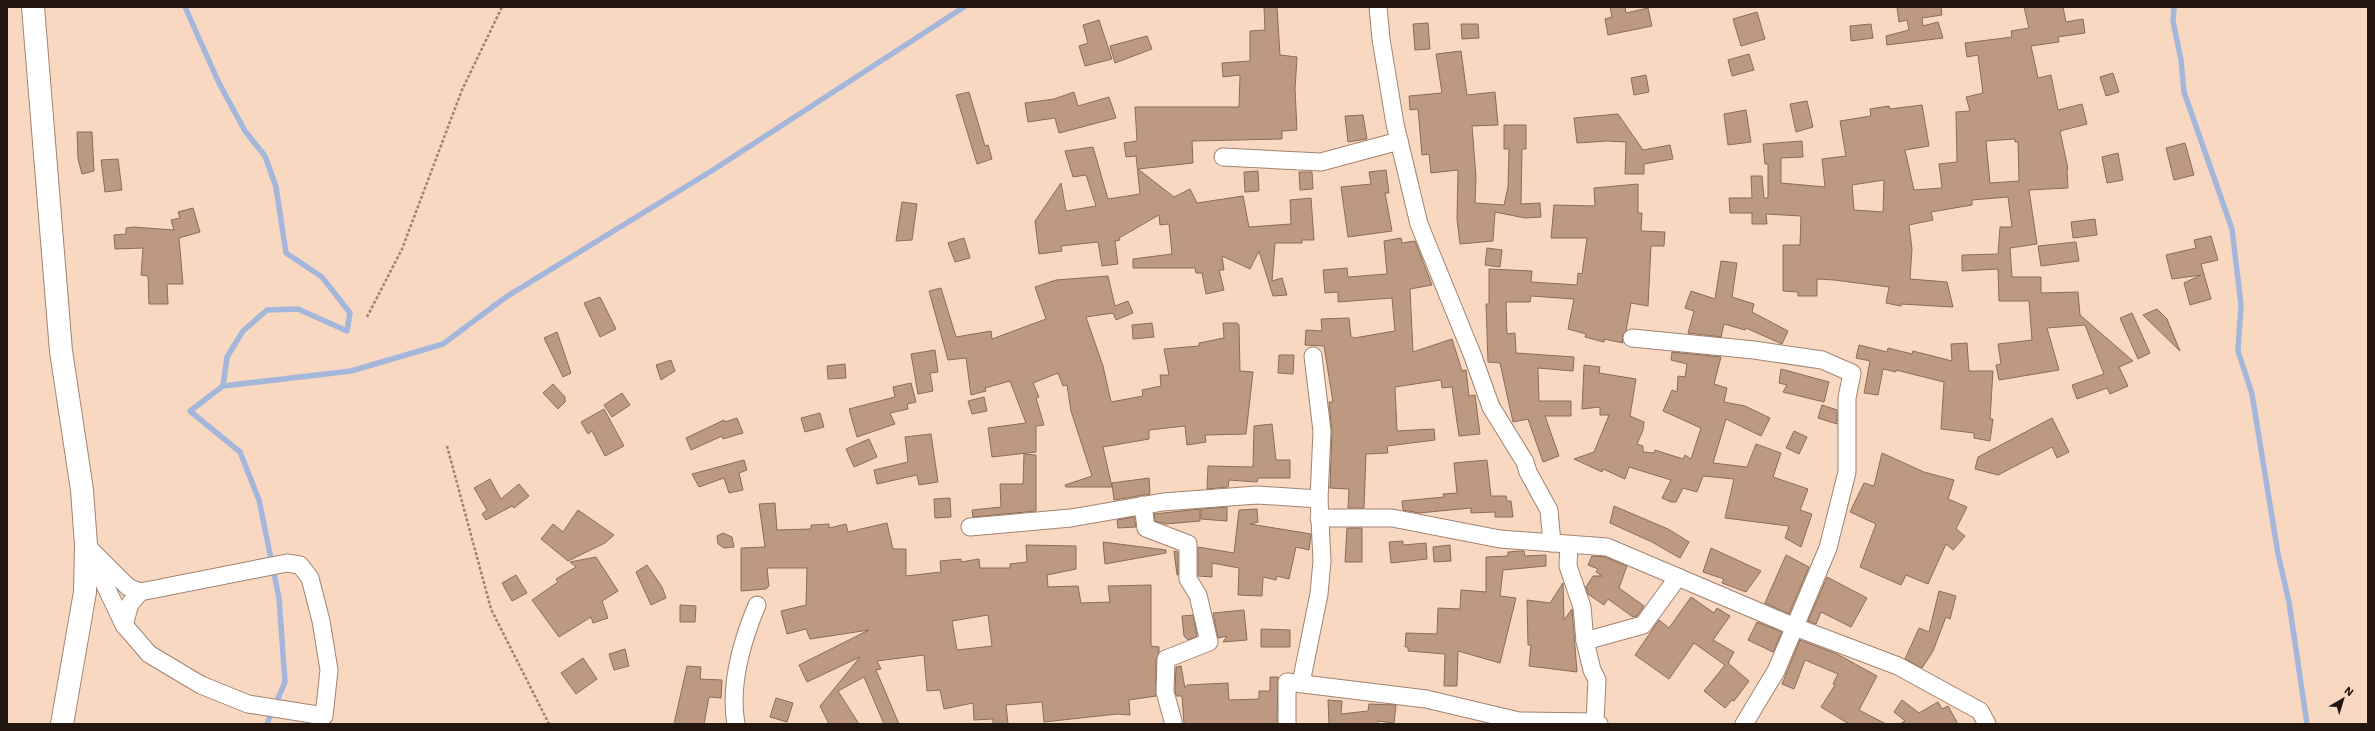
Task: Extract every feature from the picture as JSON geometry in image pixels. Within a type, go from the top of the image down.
[{"type":"main road","points":[[33,7],[61,351],[82,490],[86,545],[85,592],[62,724]]},
{"type":"street","points":[[1378,7],[1381,39],[1399,141],[1420,224],[1472,354],[1491,407],[1525,462],[1528,472],[1549,510],[1552,543]]},
{"type":"street","points":[[1223,157],[1321,162],[1399,141]]},
{"type":"street","points":[[1632,338],[1754,350],[1822,360],[1852,373],[1847,398],[1847,472],[1828,548],[1776,671],[1744,724]]},
{"type":"street","points":[[1300,684],[1319,594],[1322,561],[1319,499],[1322,430],[1313,356]]},
{"type":"street","points":[[970,527],[1070,518],[1143,505],[1257,495],[1319,499]]},
{"type":"street","points":[[1143,505],[1146,528],[1188,544],[1188,579],[1198,595],[1210,642],[1166,659],[1165,692],[1173,721]]},
{"type":"street","points":[[1319,518],[1392,518],[1500,539],[1606,547],[1795,627],[1898,666],[1980,711],[1987,724]]},
{"type":"street","points":[[86,545],[128,587],[140,592],[287,563],[300,566],[310,578],[321,621],[329,670],[325,720],[299,713],[248,704],[201,686],[149,654],[124,626],[86,545]]},
{"type":"street","points":[[1287,724],[1287,682],[1426,699],[1518,722],[1597,723],[1597,680],[1592,670],[1585,641],[1582,607],[1568,566],[1569,545]]},
{"type":"street","points":[[1585,641],[1643,625],[1678,577]]},
{"type":"street","points":[[124,626],[130,604],[140,592]]},
{"type":"street","points":[[736,724],[733,709],[744,636],[756,605]]},
{"type":"path","points":[[367,317],[402,249],[462,90],[502,7]]},
{"type":"path","points":[[447,446],[492,610],[549,724]]},
{"type":"building","points":[[1264,7],[1277,7],[1280,55],[1297,57],[1295,89],[1297,130],[1282,131],[1282,139],[1192,141],[1193,163],[1138,169],[1174,197],[1190,189],[1197,203],[1243,196],[1249,227],[1291,224],[1290,200],[1311,198],[1314,240],[1302,240],[1302,243],[1275,243],[1272,281],[1282,278],[1287,295],[1273,296],[1259,251],[1250,269],[1222,256],[1224,270],[1219,270],[1224,290],[1206,294],[1202,273],[1196,273],[1195,268],[1133,268],[1133,259],[1172,254],[1169,224],[1160,225],[1159,215],[1119,238],[1120,240],[1115,241],[1118,264],[1102,266],[1098,242],[1061,246],[1062,251],[1039,254],[1035,221],[1061,183],[1066,211],[1096,206],[1086,175],[1073,177],[1065,151],[1093,147],[1108,199],[1140,194],[1136,156],[1126,157],[1124,143],[1137,141],[1135,107],[1239,107],[1240,75],[1223,77],[1222,63],[1250,61],[1250,31],[1265,30]]},
{"type":"building","points":[[1610,7],[1625,7],[1626,13],[1648,8],[1652,26],[1608,35],[1605,19],[1612,17]]},
{"type":"building","points":[[1897,7],[1941,7],[1942,15],[1922,18],[1923,26],[1938,22],[1943,38],[1887,45],[1886,36],[1909,30],[1907,20],[1899,22]]},
{"type":"building","points":[[2024,7],[2063,7],[2066,22],[2083,19],[2085,33],[2058,37],[2059,42],[2031,46],[2038,78],[2051,75],[2058,110],[2082,104],[2087,124],[2060,131],[2068,169],[2068,188],[2029,190],[2037,244],[2010,248],[2012,277],[2041,277],[2041,293],[2078,292],[2080,315],[2133,361],[2119,367],[2128,386],[2110,394],[2107,388],[2077,399],[2072,385],[2104,374],[2085,325],[2047,328],[2059,370],[1999,380],[1996,365],[2001,364],[1998,344],[2032,340],[2029,301],[1999,301],[1998,269],[1962,271],[1962,255],[1998,254],[2000,227],[2012,227],[2008,197],[1972,200],[1972,205],[1931,212],[1933,220],[1909,225],[1912,249],[1910,279],[1947,282],[1953,307],[1901,304],[1901,306],[1886,303],[1889,287],[1834,280],[1817,279],[1817,296],[1798,296],[1798,292],[1783,291],[1783,245],[1800,245],[1801,216],[1766,214],[1767,224],[1752,224],[1752,213],[1730,213],[1729,198],[1752,198],[1751,176],[1762,176],[1764,198],[1768,198],[1768,164],[1765,164],[1763,144],[1802,141],[1803,157],[1781,158],[1781,183],[1825,187],[1822,159],[1846,156],[1840,121],[1871,116],[1870,109],[1889,106],[1890,109],[1922,105],[1929,146],[1905,150],[1914,190],[1942,188],[1939,164],[1957,162],[1956,112],[1970,111],[1966,97],[1983,93],[1978,55],[1967,57],[1965,43],[2012,37],[2011,31],[2029,28]],"holes":[[[2015,139],[2015,142],[2018,142],[2019,181],[1990,183],[1986,141]],[[1884,180],[1883,212],[1854,210],[1852,185]]]},
{"type":"building","points":[[1757,12],[1765,39],[1741,46],[1733,19]]},
{"type":"building","points":[[1099,20],[1112,59],[1085,66],[1079,46],[1088,43],[1083,25]]},
{"type":"building","points":[[1428,23],[1430,49],[1415,50],[1413,24]]},
{"type":"building","points":[[1461,24],[1478,24],[1479,38],[1462,39]]},
{"type":"building","points":[[1871,24],[1873,38],[1851,41],[1850,26]]},
{"type":"building","points":[[1147,36],[1152,49],[1115,63],[1110,46]]},
{"type":"building","points":[[1461,51],[1467,95],[1495,92],[1498,125],[1472,126],[1476,177],[1475,203],[1504,205],[1508,187],[1509,149],[1504,149],[1504,125],[1526,125],[1526,149],[1522,149],[1521,204],[1540,203],[1541,217],[1525,218],[1495,212],[1493,241],[1460,244],[1457,219],[1458,170],[1431,173],[1429,154],[1422,155],[1418,109],[1410,110],[1409,96],[1442,93],[1436,54]]},
{"type":"building","points":[[1749,54],[1754,70],[1732,76],[1728,60]]},
{"type":"building","points":[[2113,73],[2119,92],[2106,96],[2100,77]]},
{"type":"building","points":[[1646,75],[1649,92],[1634,95],[1631,78]]},
{"type":"building","points":[[969,92],[985,146],[988,145],[992,159],[977,164],[956,95]]},
{"type":"building","points":[[1074,92],[1078,106],[1109,97],[1116,118],[1059,133],[1055,118],[1028,122],[1025,103],[1054,99]]},
{"type":"building","points":[[1807,101],[1813,127],[1796,132],[1790,104]]},
{"type":"building","points":[[1746,110],[1751,142],[1728,145],[1724,114]]},
{"type":"building","points":[[1618,114],[1643,150],[1670,145],[1673,159],[1644,164],[1644,174],[1625,174],[1626,142],[1607,141],[1577,143],[1574,118]]},
{"type":"building","points":[[1363,115],[1367,139],[1348,142],[1345,116]]},
{"type":"building","points":[[77,132],[92,132],[94,171],[82,174],[78,159]]},
{"type":"building","points":[[2185,143],[2194,175],[2174,180],[2166,148]]},
{"type":"building","points":[[2118,153],[2123,180],[2107,183],[2102,157]]},
{"type":"building","points":[[118,159],[122,190],[105,192],[101,160]]},
{"type":"building","points":[[1386,170],[1389,193],[1385,193],[1392,231],[1348,237],[1341,187],[1371,184],[1369,172]]},
{"type":"building","points":[[1258,171],[1259,191],[1245,192],[1244,172]]},
{"type":"building","points":[[1299,172],[1312,172],[1313,189],[1300,190]]},
{"type":"building","points":[[1638,184],[1638,213],[1642,213],[1641,231],[1665,232],[1664,246],[1651,246],[1648,306],[1631,303],[1626,331],[1622,337],[1623,343],[1604,339],[1604,342],[1585,337],[1586,334],[1568,329],[1574,299],[1531,296],[1530,302],[1506,302],[1507,334],[1515,333],[1516,353],[1574,357],[1573,371],[1538,368],[1539,401],[1571,401],[1571,416],[1545,416],[1559,456],[1543,462],[1528,419],[1513,422],[1500,363],[1488,362],[1486,304],[1489,304],[1489,269],[1532,271],[1531,282],[1577,285],[1578,273],[1582,274],[1587,238],[1551,238],[1554,205],[1595,206],[1594,188]]},
{"type":"building","points":[[902,202],[917,204],[912,240],[896,241]]},
{"type":"building","points":[[193,208],[200,232],[179,238],[183,284],[167,284],[168,304],[149,304],[148,276],[141,275],[143,248],[115,249],[114,235],[126,234],[126,228],[133,227],[174,230],[171,220],[180,218],[178,212]]},
{"type":"building","points":[[2095,219],[2097,235],[2073,238],[2071,222]]},
{"type":"building","points":[[2211,236],[2218,260],[2201,264],[2211,299],[2190,305],[2184,283],[2201,275],[2172,279],[2166,255],[2196,248],[2194,240]]},
{"type":"building","points":[[964,238],[970,258],[955,262],[948,243]]},
{"type":"building","points":[[1401,238],[1402,243],[1415,241],[1432,285],[1410,289],[1413,352],[1452,339],[1462,371],[1466,370],[1469,396],[1475,395],[1480,434],[1459,436],[1452,387],[1442,388],[1441,380],[1395,387],[1397,431],[1434,429],[1435,440],[1387,446],[1388,453],[1366,454],[1364,508],[1348,508],[1349,489],[1330,488],[1332,431],[1329,402],[1333,402],[1324,346],[1305,345],[1306,330],[1322,331],[1321,319],[1349,318],[1351,336],[1354,338],[1395,331],[1392,298],[1338,302],[1338,292],[1325,293],[1323,270],[1347,268],[1348,277],[1387,274],[1384,241]]},
{"type":"building","points":[[2076,242],[2079,261],[2041,266],[2038,246]]},
{"type":"building","points":[[1487,248],[1502,250],[1500,267],[1485,265]]},
{"type":"building","points":[[1721,261],[1737,263],[1732,297],[1754,304],[1752,312],[1788,331],[1782,344],[1746,328],[1745,330],[1724,324],[1721,337],[1688,333],[1694,311],[1685,308],[1691,291],[1715,299]]},
{"type":"building","points":[[1108,276],[1115,306],[1128,301],[1133,313],[1116,320],[1113,313],[1086,317],[1103,366],[1111,402],[1143,396],[1142,390],[1161,386],[1160,375],[1169,375],[1164,349],[1199,346],[1199,343],[1224,338],[1223,323],[1237,323],[1239,325],[1240,371],[1253,372],[1246,434],[1205,435],[1206,442],[1187,445],[1185,426],[1149,430],[1149,439],[1103,447],[1112,487],[1066,487],[1065,485],[1092,476],[1071,411],[1067,385],[1063,386],[1058,373],[1033,383],[1039,397],[1036,398],[1044,425],[1036,426],[1036,452],[992,457],[988,428],[1026,423],[1010,381],[985,388],[986,391],[971,395],[966,358],[948,360],[929,291],[941,288],[956,337],[991,331],[992,339],[1046,319],[1035,287],[1056,280]]},
{"type":"building","points":[[600,297],[616,329],[600,337],[584,303]]},
{"type":"building","points":[[2157,309],[2167,319],[2180,351],[2143,315]]},
{"type":"building","points":[[2132,313],[2150,353],[2138,359],[2120,318]]},
{"type":"building","points":[[1152,323],[1154,337],[1133,339],[1132,325]]},
{"type":"building","points":[[557,332],[571,373],[563,377],[544,338]]},
{"type":"building","points":[[1967,343],[1969,371],[1993,371],[1990,419],[1993,419],[1990,441],[1974,438],[1974,433],[1941,429],[1944,382],[1896,370],[1896,372],[1883,369],[1878,395],[1864,393],[1870,361],[1856,358],[1859,345],[1887,352],[1888,348],[1912,354],[1913,351],[1952,361],[1951,344]]},
{"type":"building","points":[[935,350],[938,372],[930,373],[933,391],[918,394],[911,354]]},
{"type":"building","points":[[1672,352],[1721,357],[1714,384],[1727,388],[1724,402],[1745,406],[1770,418],[1761,436],[1726,419],[1713,463],[1747,467],[1756,444],[1781,453],[1773,477],[1808,489],[1800,510],[1812,514],[1801,547],[1785,538],[1789,526],[1725,518],[1734,479],[1703,476],[1697,492],[1683,488],[1676,502],[1671,502],[1662,498],[1671,480],[1629,467],[1625,479],[1603,469],[1602,472],[1574,459],[1594,452],[1609,415],[1600,415],[1600,407],[1582,409],[1584,365],[1600,367],[1599,373],[1636,379],[1630,416],[1644,422],[1643,430],[1637,444],[1643,446],[1643,452],[1654,453],[1655,450],[1683,459],[1685,455],[1691,459],[1701,428],[1663,411],[1672,390],[1677,392],[1678,376],[1685,377],[1687,364],[1671,360]]},
{"type":"building","points":[[1279,355],[1294,355],[1293,374],[1278,373]]},
{"type":"building","points":[[671,360],[675,371],[661,380],[656,365]]},
{"type":"building","points":[[845,364],[846,378],[828,379],[827,366]]},
{"type":"building","points":[[1781,369],[1829,382],[1824,402],[1783,392],[1787,385],[1779,383]]},
{"type":"building","points":[[911,383],[916,402],[907,404],[908,409],[890,413],[895,424],[857,437],[849,409],[895,397],[893,387]]},
{"type":"building","points":[[553,384],[565,397],[565,402],[558,409],[543,393]]},
{"type":"building","points":[[622,393],[630,405],[612,417],[604,405]]},
{"type":"building","points":[[984,397],[987,411],[972,414],[968,401]]},
{"type":"building","points":[[1822,405],[1837,410],[1837,424],[1818,418]]},
{"type":"building","points":[[604,409],[624,446],[605,456],[592,431],[588,434],[581,422]]},
{"type":"building","points":[[820,413],[824,427],[805,432],[801,418]]},
{"type":"building","points":[[737,418],[743,433],[723,439],[722,436],[691,450],[686,438],[724,420],[725,422]]},
{"type":"building","points":[[2052,418],[2069,452],[2057,458],[2052,447],[1998,475],[1975,469],[1978,457]]},
{"type":"building","points":[[1272,424],[1276,460],[1290,460],[1290,478],[1258,478],[1257,482],[1229,480],[1228,487],[1207,489],[1208,466],[1253,467],[1254,426]]},
{"type":"building","points":[[1794,431],[1807,437],[1799,454],[1786,448]]},
{"type":"building","points":[[931,434],[938,482],[919,485],[917,475],[877,484],[874,470],[908,462],[905,437]]},
{"type":"building","points":[[869,439],[877,457],[854,467],[846,449]]},
{"type":"building","points":[[1882,453],[1924,472],[1954,480],[1948,499],[1967,507],[1956,529],[1965,536],[1953,550],[1946,544],[1928,584],[1906,575],[1901,585],[1860,567],[1876,524],[1850,512],[1864,483],[1874,486]]},
{"type":"building","points":[[1024,454],[1036,455],[1036,511],[973,517],[972,510],[1001,507],[1000,484],[1023,484]]},
{"type":"building","points":[[744,460],[747,470],[739,473],[743,490],[729,493],[724,478],[699,487],[692,474]]},
{"type":"building","points":[[1487,460],[1491,496],[1506,496],[1507,501],[1511,501],[1513,517],[1495,517],[1495,512],[1471,513],[1471,508],[1419,513],[1403,510],[1402,501],[1444,497],[1443,494],[1457,493],[1454,463]]},
{"type":"building","points":[[1149,478],[1150,494],[1114,500],[1112,483]]},
{"type":"building","points":[[490,479],[501,499],[519,484],[529,496],[514,508],[512,506],[486,520],[482,514],[487,510],[474,488]]},
{"type":"building","points":[[950,498],[951,517],[935,518],[934,499]]},
{"type":"building","points":[[775,503],[777,530],[811,529],[811,525],[829,524],[829,528],[846,524],[848,532],[887,523],[893,549],[906,549],[906,576],[941,572],[940,561],[961,559],[961,562],[979,559],[980,568],[1010,568],[1010,564],[1027,562],[1026,545],[1076,546],[1076,569],[1047,575],[1048,587],[1078,586],[1081,603],[1110,602],[1108,586],[1151,585],[1151,646],[1159,647],[1159,652],[1156,659],[1156,696],[1129,700],[1130,715],[1117,714],[1044,722],[1042,702],[1006,705],[1008,724],[993,724],[993,719],[974,720],[973,703],[944,709],[940,690],[927,691],[924,655],[877,661],[881,669],[876,670],[899,724],[884,724],[864,677],[838,691],[859,724],[829,724],[820,706],[860,657],[807,682],[799,665],[869,630],[810,639],[806,629],[787,634],[781,611],[806,605],[807,568],[767,568],[769,586],[766,589],[741,591],[741,548],[765,547],[759,504]],"holes":[[[988,615],[992,646],[957,650],[952,621]]]},
{"type":"building","points":[[1614,506],[1668,529],[1689,542],[1680,558],[1652,542],[1610,523]]},
{"type":"building","points":[[1227,507],[1227,521],[1201,519],[1201,509]]},
{"type":"building","points":[[1200,509],[1200,521],[1166,524],[1155,521],[1154,514]]},
{"type":"building","points":[[1257,509],[1258,522],[1250,524],[1311,534],[1309,550],[1296,547],[1289,579],[1277,576],[1276,580],[1263,577],[1262,596],[1238,595],[1239,568],[1212,563],[1212,577],[1198,576],[1198,547],[1234,553],[1239,510]]},
{"type":"building","points":[[578,510],[614,535],[605,543],[568,561],[541,539],[553,524],[563,532]]},
{"type":"building","points":[[1134,517],[1136,527],[1118,528],[1117,520]]},
{"type":"building","points":[[1347,528],[1362,528],[1362,562],[1345,562]]},
{"type":"building","points":[[723,533],[732,537],[734,547],[724,548],[718,544],[717,536]]},
{"type":"building","points":[[1403,541],[1403,545],[1426,543],[1427,559],[1391,563],[1389,542]]},
{"type":"building","points":[[1103,542],[1166,550],[1166,553],[1105,564]]},
{"type":"building","points":[[1450,545],[1451,561],[1434,562],[1433,547]]},
{"type":"building","points":[[1711,548],[1761,571],[1746,592],[1722,583],[1724,579],[1703,572]]},
{"type":"building","points":[[1174,551],[1178,552],[1178,575],[1177,575]]},
{"type":"building","points":[[1524,551],[1525,556],[1546,555],[1546,566],[1503,570],[1500,596],[1516,598],[1500,663],[1458,651],[1457,686],[1444,686],[1445,654],[1408,651],[1408,647],[1405,647],[1406,633],[1437,634],[1438,608],[1460,609],[1461,590],[1486,592],[1486,557],[1508,556],[1508,552]]},
{"type":"building","points":[[1786,555],[1809,567],[1789,614],[1765,603]]},
{"type":"building","points":[[1592,556],[1605,557],[1627,566],[1619,588],[1644,606],[1637,616],[1633,617],[1608,599],[1604,605],[1588,594],[1586,587],[1593,576],[1602,576],[1596,572],[1598,569],[1588,565]]},
{"type":"building","points":[[596,557],[618,591],[602,601],[608,618],[593,623],[591,617],[559,637],[532,600],[558,582],[556,579],[576,567],[570,562]]},
{"type":"building","points":[[647,565],[662,587],[666,598],[651,605],[636,572]]},
{"type":"building","points":[[516,575],[527,593],[512,601],[502,583]]},
{"type":"building","points":[[1827,577],[1867,598],[1851,627],[1821,612],[1816,624],[1808,621]]},
{"type":"building","points":[[1563,583],[1564,620],[1572,609],[1577,672],[1529,666],[1531,645],[1528,645],[1527,600],[1550,603]]},
{"type":"building","points":[[1939,591],[1956,596],[1950,619],[1946,617],[1933,651],[1922,668],[1905,659],[1919,628],[1929,632]]},
{"type":"building","points":[[1691,597],[1714,613],[1717,608],[1730,616],[1713,640],[1734,652],[1728,663],[1749,681],[1734,701],[1732,700],[1725,708],[1704,691],[1725,665],[1694,643],[1669,679],[1635,655],[1659,620],[1669,628]]},
{"type":"building","points":[[680,605],[696,606],[695,622],[680,622]]},
{"type":"building","points":[[1244,610],[1247,640],[1223,642],[1227,636],[1218,638],[1213,613]]},
{"type":"building","points":[[1193,615],[1197,636],[1188,640],[1184,636],[1182,616]]},
{"type":"building","points":[[1757,622],[1782,632],[1773,652],[1748,640]]},
{"type":"building","points":[[1261,629],[1290,630],[1290,647],[1261,647]]},
{"type":"building","points":[[1800,640],[1837,654],[1877,676],[1859,710],[1886,724],[1849,724],[1821,707],[1835,685],[1833,684],[1838,674],[1805,660],[1794,689],[1782,684]]},
{"type":"building","points":[[625,649],[629,666],[614,670],[609,654]]},
{"type":"building","points":[[583,658],[597,679],[576,694],[561,673]]},
{"type":"building","points":[[687,666],[701,667],[700,679],[722,680],[721,698],[709,697],[704,724],[674,724]]},
{"type":"building","points":[[1181,666],[1185,688],[1187,685],[1228,683],[1229,700],[1259,699],[1259,691],[1270,691],[1270,677],[1278,677],[1277,724],[1184,724],[1182,696],[1176,696],[1175,691],[1176,667]]},
{"type":"building","points":[[776,698],[793,703],[787,722],[770,717]]},
{"type":"building","points":[[1328,700],[1342,701],[1341,714],[1368,711],[1369,704],[1396,705],[1394,723],[1378,721],[1378,724],[1329,724]]},
{"type":"building","points":[[1902,700],[1919,713],[1938,702],[1942,709],[1948,706],[1958,724],[1900,724],[1905,721],[1894,712]]},
{"type":"waterway","points":[[185,7],[219,83],[245,131],[265,156],[276,187],[286,253],[322,277],[350,313],[347,331],[298,309],[267,310],[243,331],[227,357],[223,386],[190,411],[240,452],[259,500],[279,598],[285,682],[267,724]]},
{"type":"waterway","points":[[223,386],[351,371],[443,344],[506,297],[713,170],[964,7]]},
{"type":"waterway","points":[[2174,7],[2173,21],[2181,60],[2184,92],[2232,229],[2241,305],[2238,351],[2252,394],[2278,554],[2289,602],[2307,724]]}]
